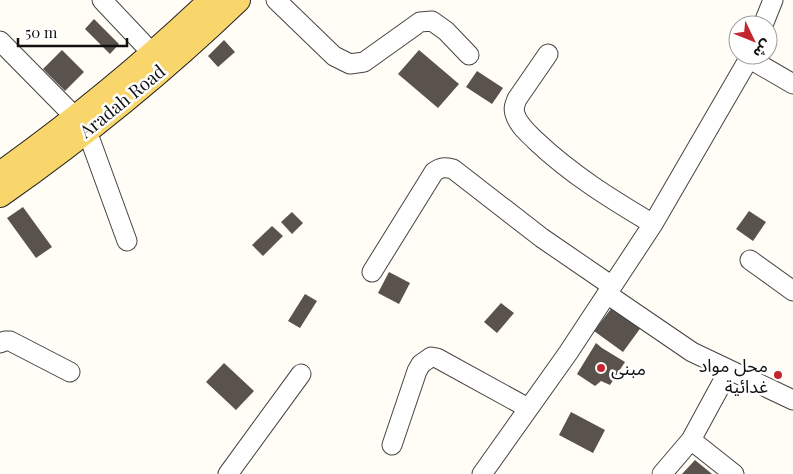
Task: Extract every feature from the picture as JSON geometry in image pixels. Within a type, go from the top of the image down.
[{"type":"main road","name":"Aradah Road","points":[[0,195],[81,124],[152,53],[210,0]]},
{"type":"main road","name":"Aradah Road","points":[[0,174],[81,124],[180,53],[238,0]]},
{"type":"street","points":[[102,0],[152,53]]},
{"type":"street","points":[[276,0],[334,56],[350,64],[364,62],[420,22],[432,21],[446,31],[470,55]]},
{"type":"street","points":[[767,15],[773,0]]},
{"type":"street","points":[[0,41],[81,124],[126,241]]},
{"type":"street","points":[[548,54],[516,99],[514,106],[515,115],[520,125],[554,158],[581,179],[653,224]]},
{"type":"street","points":[[482,474],[568,353],[653,224],[745,65]]},
{"type":"street","points":[[763,65],[793,84]]},
{"type":"street","points":[[372,272],[434,172],[440,167],[446,167],[692,352],[793,400]]},
{"type":"street","points":[[750,260],[793,291]]},
{"type":"street","points":[[0,343],[10,341],[70,372]]},
{"type":"street","points":[[392,445],[417,371],[421,364],[431,357],[528,408]]},
{"type":"street","points":[[662,474],[691,440],[729,370]]},
{"type":"street","points":[[228,474],[301,374]]},
{"type":"street","points":[[691,440],[734,474]]},
{"type":"building","points":[[94,19],[119,44],[110,54],[85,29]]},
{"type":"building","points":[[224,40],[235,52],[218,67],[208,56]]},
{"type":"building","points":[[62,50],[84,72],[65,91],[43,69]]},
{"type":"building","points":[[419,50],[459,84],[438,108],[398,74]]},
{"type":"building","points":[[477,71],[503,88],[492,104],[466,87]]},
{"type":"building","points":[[23,207],[52,247],[36,258],[7,218]]},
{"type":"building","points":[[749,211],[766,222],[753,241],[736,229]]},
{"type":"building","points":[[292,212],[303,223],[292,234],[281,222]]},
{"type":"building","points":[[272,226],[283,236],[263,256],[252,245]]},
{"type":"building","points":[[389,272],[410,283],[399,304],[378,293]]},
{"type":"building","points":[[305,294],[317,301],[300,328],[288,321]]},
{"type":"building","points":[[501,303],[514,313],[497,333],[484,322]]},
{"type":"building","points":[[614,305],[642,326],[623,352],[594,331]]},
{"type":"building","name":"مبنى","points":[[596,343],[625,362],[610,385],[601,381],[595,386],[577,374]]},
{"type":"building","points":[[224,363],[254,391],[236,410],[206,382]]},
{"type":"building","points":[[571,412],[605,430],[593,453],[559,435]]},
{"type":"building","points":[[695,460],[712,474],[682,474]]},
{"type":"place","name":"مبنى","points":[[601,368]]},
{"type":"place","name":"محل مواد غدائية","points":[[778,375]]}]
